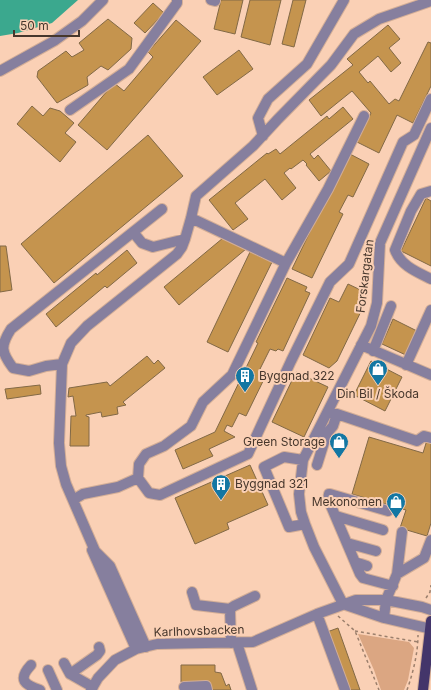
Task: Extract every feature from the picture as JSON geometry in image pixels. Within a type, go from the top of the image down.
[{"type":"main road","points":[[423,690],[423,643],[431,626]]},
{"type":"main road","points":[[429,690],[431,674]]},
{"type":"street","points":[[0,71],[59,37],[82,21],[103,0]]},
{"type":"street","points":[[70,110],[129,69],[177,3],[177,0]]},
{"type":"street","points":[[263,136],[258,118],[268,99],[307,64],[344,0]]},
{"type":"street","points":[[141,648],[133,618],[110,566],[95,551],[66,484],[61,466],[59,443],[62,364],[71,343],[87,326],[177,254],[182,247],[192,218],[196,196],[263,136],[331,65],[354,34],[379,19],[431,1]]},
{"type":"street","points":[[364,116],[328,189],[286,263],[232,375],[203,402],[191,426],[164,446],[146,454],[139,464],[138,478],[149,493],[160,495],[248,454],[291,361],[330,282],[349,264],[403,142],[414,135],[431,99]]},
{"type":"street","name":"Forskargatan","points":[[342,604],[314,547],[301,512],[299,494],[304,460],[333,412],[370,326],[377,303],[380,243],[431,128]]},
{"type":"street","points":[[431,191],[421,194],[411,211],[395,250],[397,256],[406,266],[431,279]]},
{"type":"street","points":[[62,364],[46,366],[29,371],[14,368],[4,356],[4,340],[12,329],[162,209]]},
{"type":"street","points":[[192,218],[286,263]]},
{"type":"street","points":[[133,232],[142,243],[153,247],[185,239]]},
{"type":"street","points":[[373,350],[391,306]]},
{"type":"street","points":[[406,365],[431,310]]},
{"type":"street","points":[[361,345],[431,375]]},
{"type":"street","points":[[317,466],[327,433],[333,426],[333,412],[417,440],[424,436],[431,438]]},
{"type":"street","points":[[304,460],[284,457],[264,467],[289,527],[305,524]]},
{"type":"street","points":[[73,500],[83,494],[118,487],[138,478]]},
{"type":"street","points":[[388,511],[329,494],[328,499],[360,574],[363,578],[393,586]]},
{"type":"street","points":[[336,516],[383,530]]},
{"type":"street","points":[[384,618],[386,600],[397,574],[402,532]]},
{"type":"street","points":[[397,574],[424,558],[431,540]]},
{"type":"street","points":[[91,541],[90,548],[141,648]]},
{"type":"street","points":[[347,543],[376,551]]},
{"type":"street","points":[[355,562],[367,566]]},
{"type":"street","points":[[192,592],[196,605],[230,609],[255,596]]},
{"type":"street","points":[[342,604],[356,600],[386,600],[427,609]]},
{"type":"street","points":[[342,604],[407,624],[431,626]]},
{"type":"street","name":"Karlhovsbacken","points":[[92,688],[98,678],[115,660],[141,648],[157,644],[253,642],[342,604]]},
{"type":"street","points":[[230,609],[234,643],[252,690]]},
{"type":"street","points":[[317,614],[345,690]]},
{"type":"street","points":[[70,674],[97,655],[100,651],[99,647]]},
{"type":"street","points":[[64,663],[70,674],[92,688]]},
{"type":"street","points":[[31,665],[26,670],[24,681],[27,685],[40,690]]},
{"type":"street","points":[[48,670],[57,690]]},
{"type":"street","points":[[184,687],[206,686],[207,690]]},
{"type":"path","points":[[427,609],[431,585]]},
{"type":"path","points":[[330,609],[355,631],[379,690]]},
{"type":"path","points":[[407,690],[423,643],[418,625]]},
{"type":"path","points":[[355,631],[423,643]]},
{"type":"shaded area","points":[[358,634],[409,642],[414,648],[408,680],[404,690],[381,690]]},
{"type":"water","points":[[0,0],[78,0],[52,23],[18,33],[0,36]]},
{"type":"building","points":[[221,0],[243,0],[235,34],[214,29]]},
{"type":"building","points":[[250,0],[281,0],[270,45],[241,37]]},
{"type":"building","points":[[293,0],[306,0],[294,47],[282,44]]},
{"type":"building","points":[[153,3],[164,13],[145,33],[134,23]]},
{"type":"building","points":[[108,19],[132,38],[131,49],[108,70],[101,66],[87,77],[88,85],[57,103],[37,77],[38,71],[66,51],[72,57],[84,50],[79,43]]},
{"type":"building","points":[[176,20],[201,41],[107,150],[78,125],[114,83],[124,91],[153,57],[148,52]]},
{"type":"building","points":[[388,25],[400,39],[389,48],[401,63],[391,72],[378,56],[359,72],[368,83],[370,81],[389,104],[395,99],[399,101],[428,42],[431,43],[431,86],[413,123],[397,115],[379,153],[357,142],[371,113],[352,91],[321,116],[309,100],[353,65],[347,59]]},
{"type":"building","points":[[239,50],[253,69],[217,95],[203,77]]},
{"type":"building","points":[[32,106],[43,116],[50,108],[60,111],[74,123],[65,133],[76,142],[60,162],[17,124]]},
{"type":"building","points":[[343,107],[353,119],[310,154],[314,159],[318,155],[331,171],[319,181],[303,160],[284,173],[296,188],[282,200],[265,179],[235,203],[248,219],[233,230],[209,200],[267,153],[268,154],[276,149],[280,154],[327,116],[329,119]]},
{"type":"building","points":[[148,135],[183,176],[54,283],[21,244]]},
{"type":"building","points":[[348,153],[369,164],[353,197],[348,195],[339,212],[343,214],[312,278],[292,269]]},
{"type":"building","points":[[426,198],[431,201],[431,266],[401,251]]},
{"type":"building","points":[[223,238],[246,249],[179,305],[164,287]]},
{"type":"building","points":[[0,246],[6,246],[12,290],[0,292]]},
{"type":"building","points":[[127,250],[137,263],[107,288],[105,286],[56,327],[46,314]]},
{"type":"building","points":[[250,252],[272,262],[228,352],[207,342]]},
{"type":"building","name":"Byggnad 322","points":[[287,278],[307,287],[305,291],[310,293],[283,351],[278,349],[276,351],[270,349],[260,369],[267,373],[246,416],[239,413],[232,427],[227,425],[224,431],[235,437],[209,449],[213,456],[183,469],[175,450],[215,432],[258,343],[256,342]]},
{"type":"building","points":[[348,284],[367,293],[367,299],[337,361],[329,368],[303,355],[330,298],[339,302]]},
{"type":"building","points":[[393,319],[419,332],[408,356],[382,344]]},
{"type":"building","points":[[147,356],[154,364],[158,360],[165,368],[123,402],[126,405],[117,407],[118,414],[102,417],[101,412],[86,415],[89,417],[89,446],[70,446],[71,416],[76,416],[73,396],[68,397],[69,388],[107,382],[110,386]]},
{"type":"building","name":"Din Bil / Škoda","points":[[371,361],[402,377],[385,411],[354,395]]},
{"type":"building","points":[[296,372],[328,387],[304,437],[272,422]]},
{"type":"building","points":[[40,385],[41,394],[7,399],[5,389]]},
{"type":"building","points":[[369,437],[423,453],[427,440],[431,441],[431,523],[427,536],[400,528],[406,510],[352,494]]},
{"type":"building","name":"Byggnad 321","points":[[250,465],[268,505],[227,523],[229,529],[195,544],[175,498]]},
{"type":"building","points":[[338,628],[360,690],[347,690],[327,632]]},
{"type":"building","points":[[181,665],[215,665],[215,672],[221,673],[226,686],[229,684],[231,690],[212,690],[209,682],[181,682]]},
{"type":"place","name":"Din Bil / Škoda","points":[[378,386]]},
{"type":"place","name":"Byggnad 322","points":[[245,393]]},
{"type":"place","name":"Green Storage","points":[[339,459]]},
{"type":"place","name":"Byggnad 321","points":[[221,501]]},
{"type":"place","name":"Mekonomen","points":[[396,519]]}]
